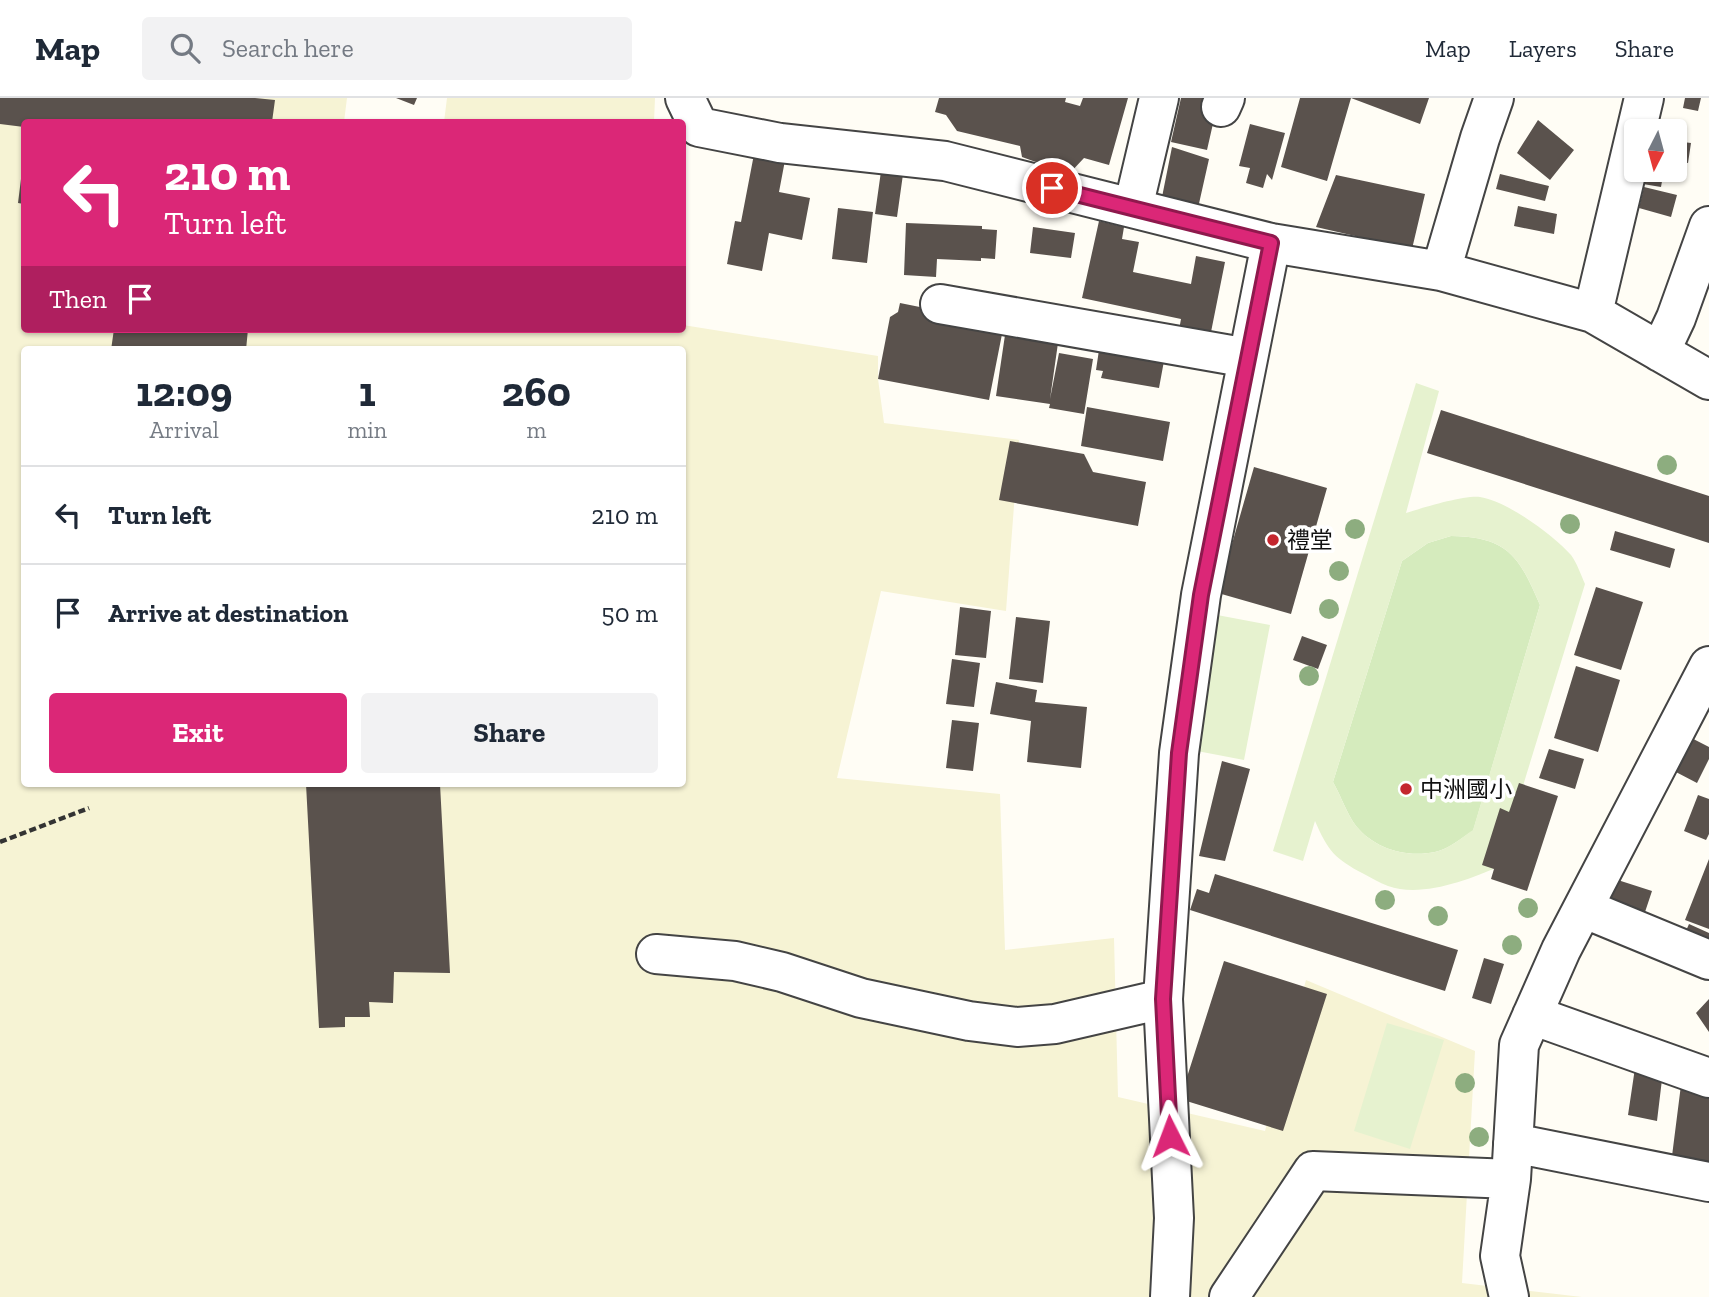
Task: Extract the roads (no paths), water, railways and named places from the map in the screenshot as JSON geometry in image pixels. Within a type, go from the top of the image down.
[{"type":"street","points":[[1133,208],[1159,98]]},
{"type":"street","points":[[1441,271],[1494,98]]},
{"type":"street","points":[[1593,313],[1644,98]]},
{"type":"street","points":[[686,101],[699,127],[780,143],[945,161],[1271,243],[1441,271],[1593,313],[1709,380]]},
{"type":"street","points":[[684,119],[686,101]]},
{"type":"street","points":[[1660,352],[1676,318],[1709,226]]},
{"type":"street","points":[[1170,1297],[1174,1218],[1163,999],[1179,753],[1201,595],[1271,243]]},
{"type":"street","points":[[940,304],[1248,358]]},
{"type":"street","points":[[1509,1297],[1500,1256],[1512,1161],[1519,1045],[1561,950],[1709,666]]},
{"type":"street","points":[[1583,908],[1709,960]]},
{"type":"street","points":[[656,954],[735,961],[782,972],[861,998],[969,1021],[1017,1027],[1055,1024],[1163,999]]},
{"type":"street","points":[[1532,1015],[1709,1078]]},
{"type":"street","points":[[1228,1297],[1313,1171],[1512,1161],[1709,1182]]},
{"type":"place","name":"禮堂","points":[[1273,540]]},
{"type":"place","name":"中洲國小","points":[[1406,789]]}]
